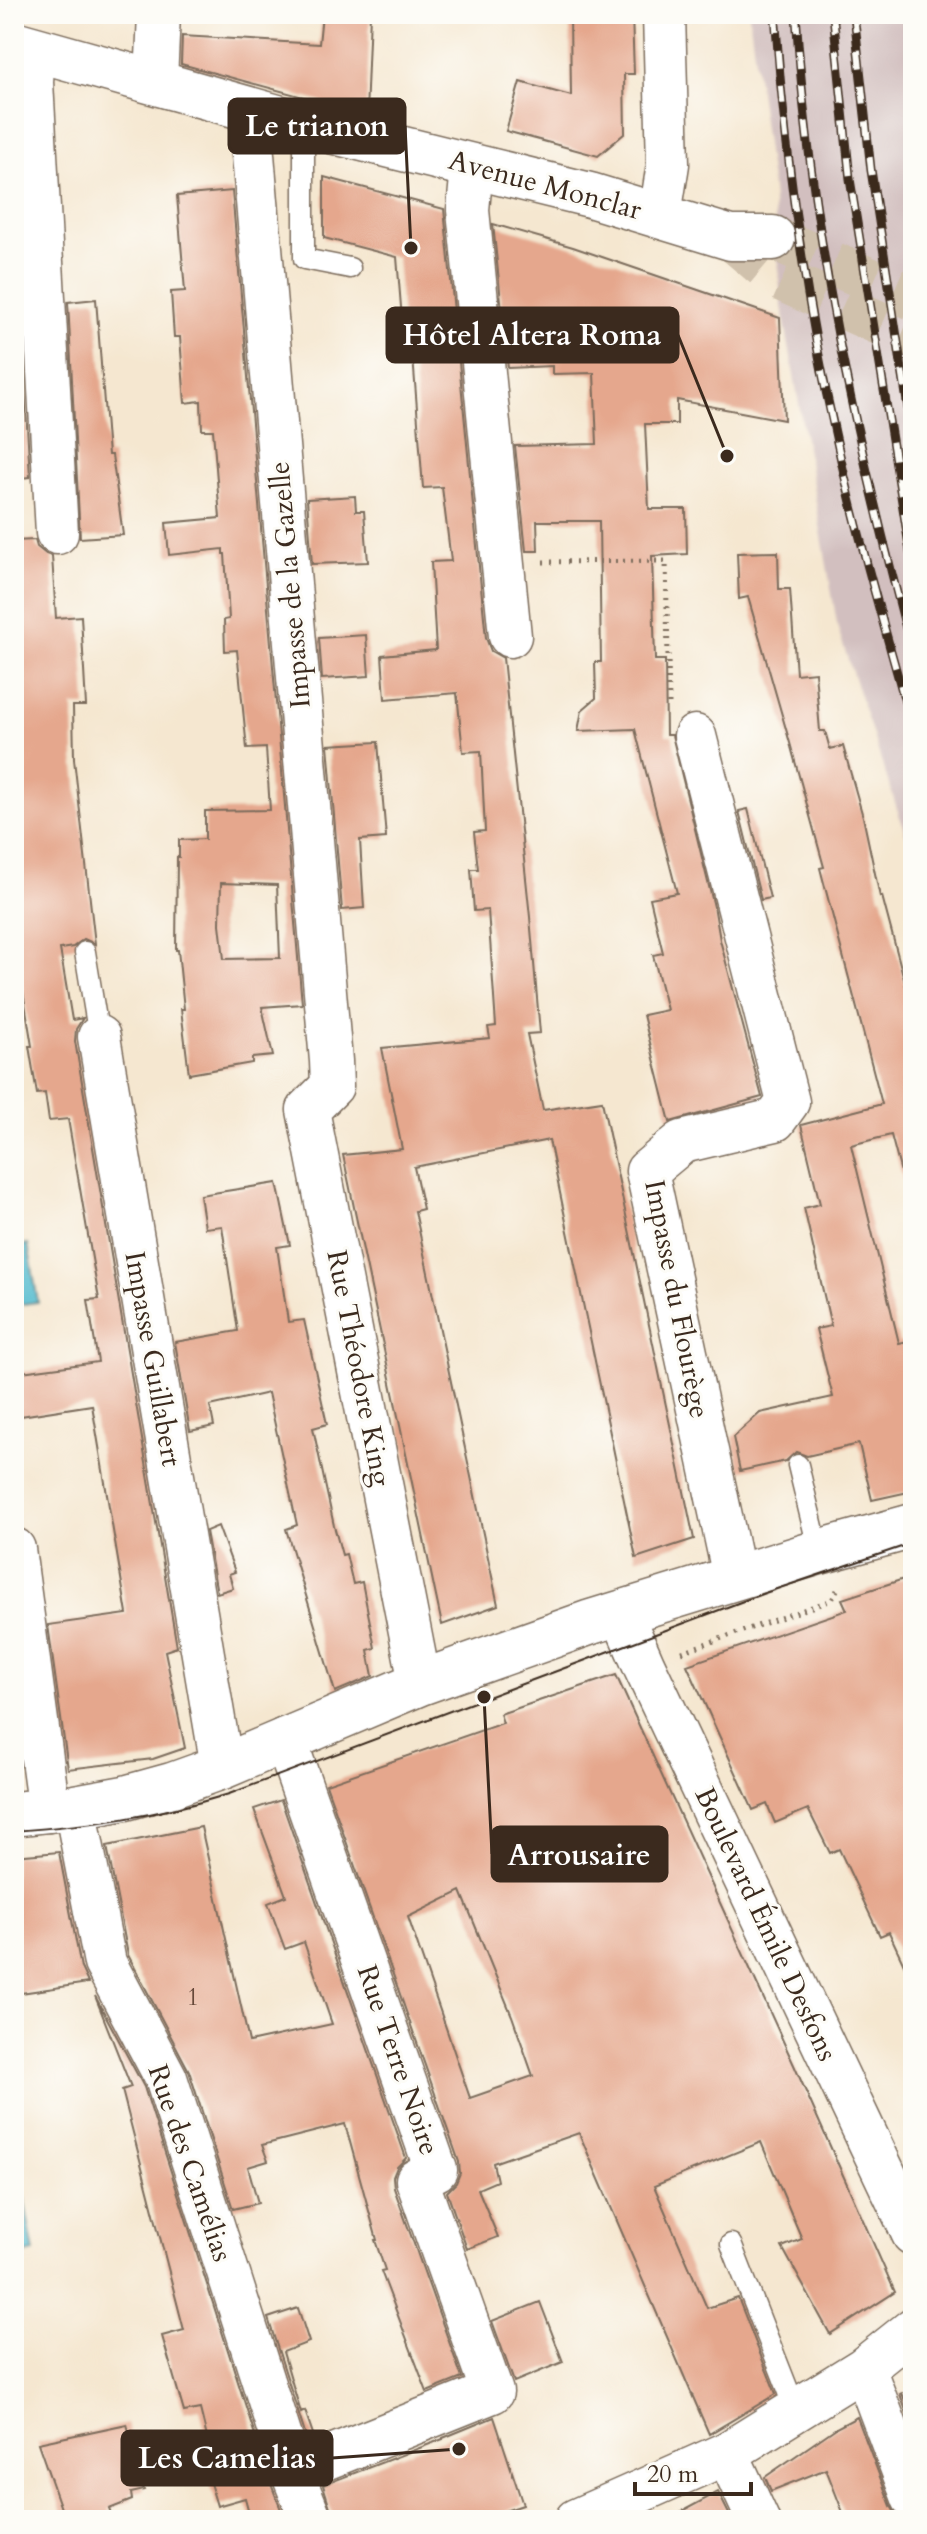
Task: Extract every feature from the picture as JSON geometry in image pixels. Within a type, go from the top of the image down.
[{"type":"street","points":[[156,81],[159,14]]},
{"type":"street","points":[[660,215],[668,164],[664,14]]},
{"type":"street","points":[[24,46],[32,82],[57,533]]},
{"type":"street","name":"Avenue Monclar","points":[[24,46],[306,125],[752,238]]},
{"type":"street","name":"Impasse de la Gazelle","points":[[252,110],[252,143],[331,1061]]},
{"type":"street","points":[[472,167],[468,210],[510,636]]},
{"type":"street","name":"Impasse du Flourège","points":[[695,736],[788,1102],[775,1120],[682,1142],[647,1171],[734,1577]]},
{"type":"street","name":"Impasse Guillabert","points":[[99,1037],[222,1767]]},
{"type":"street","name":"Rue Théodore King","points":[[331,1061],[332,1086],[308,1110],[420,1683]]},
{"type":"street","points":[[46,1811],[125,1798],[222,1767],[420,1683],[734,1577],[831,1566],[913,1526]]},
{"type":"street","name":"Rue des Camélias","points":[[14,1549],[46,1811],[105,1963],[166,2078],[292,2472],[311,2520]]},
{"type":"street","name":"Boulevard Émile Desfons","points":[[621,1613],[913,2234]]},
{"type":"street","name":"Rue Terre Noire","points":[[285,1739],[436,2170],[417,2180],[492,2392],[292,2472]]},
{"type":"street","points":[[576,2520],[727,2453],[864,2368],[913,2329]]},
{"type":"street","points":[[864,2368],[913,2498]]},
{"type":"street","points":[[727,2453],[758,2520]]},
{"type":"lane","points":[[306,125],[304,259],[350,268]]},
{"type":"lane","name":"Impasse Guillabert","points":[[85,952],[99,1037]]},
{"type":"lane","points":[[798,1465],[831,1566]]},
{"type":"lane","points":[[731,2244],[796,2410]]},
{"type":"path","points":[[503,562],[666,561],[670,736],[695,736]]},
{"type":"path","points":[[644,1666],[832,1600],[831,1566]]},
{"type":"shaded area","points":[[749,14],[913,14],[913,857],[838,629],[781,300],[772,189]]},
{"type":"water","points":[[28,1244],[38,1302],[14,1305],[14,1247]]},
{"type":"water","points":[[22,2187],[34,2252],[14,2257],[14,2189]]},
{"type":"building","points":[[322,14],[370,14],[366,114],[181,64],[182,36],[319,44]]},
{"type":"building","points":[[570,14],[632,14],[634,74],[624,74],[625,133],[598,156],[506,131],[520,82],[571,96]]},
{"type":"building","points":[[324,177],[444,209],[486,638],[491,651],[503,658],[530,917],[540,1033],[527,1034],[543,1110],[602,1101],[694,1539],[636,1558],[549,1140],[414,1167],[423,1209],[415,1211],[498,1605],[442,1625],[343,1155],[402,1149],[382,1048],[490,1038],[488,1027],[496,1026],[488,910],[474,911],[471,869],[478,869],[474,832],[485,831],[481,751],[463,752],[457,693],[385,699],[382,655],[436,650],[431,562],[451,561],[442,487],[423,488],[413,356],[405,357],[397,257],[324,238]]},
{"type":"building","points":[[232,191],[302,1004],[262,1007],[273,1056],[252,1058],[252,1063],[189,1074],[176,950],[179,840],[205,839],[205,811],[270,810],[266,748],[247,749],[237,650],[225,651],[224,620],[229,619],[225,554],[223,549],[169,555],[166,523],[220,518],[213,430],[202,430],[201,401],[185,403],[180,337],[174,337],[171,292],[185,291],[177,196]],"holes":[[[221,883],[277,885],[280,958],[224,959],[220,924]]]},
{"type":"building","points":[[493,224],[573,247],[780,318],[784,420],[677,400],[677,424],[645,424],[649,509],[686,509],[687,554],[652,556],[655,660],[665,660],[666,735],[672,735],[720,940],[762,1097],[670,1122],[643,1015],[667,1010],[653,955],[663,953],[650,898],[677,893],[635,729],[578,731],[582,710],[596,698],[595,662],[601,662],[599,521],[537,521],[538,551],[526,551],[515,446],[597,444],[594,373],[552,374],[552,366],[508,368]]},
{"type":"building","points":[[96,299],[108,455],[112,455],[123,535],[80,538],[68,302]]},
{"type":"building","points":[[20,306],[30,477],[21,478],[21,462],[14,463],[14,307]]},
{"type":"building","points":[[355,496],[356,511],[364,511],[368,562],[312,564],[307,499]]},
{"type":"building","points":[[35,540],[37,547],[52,556],[56,618],[81,616],[86,706],[73,706],[74,759],[95,944],[84,939],[73,947],[60,949],[72,1020],[83,1018],[76,1029],[75,1041],[177,1647],[165,1651],[185,1748],[153,1759],[68,1769],[48,1625],[127,1614],[92,1405],[14,1417],[14,1373],[98,1362],[88,1300],[99,1299],[68,1119],[49,1121],[45,1093],[37,1094],[14,937],[14,541]]},
{"type":"building","points":[[778,552],[779,589],[790,589],[796,674],[815,672],[820,731],[825,731],[830,749],[843,746],[863,817],[880,897],[913,1013],[913,1179],[903,1180],[891,1135],[851,1145],[899,1343],[913,1340],[913,1491],[872,1500],[859,1444],[807,1456],[796,1452],[786,1461],[740,1471],[733,1437],[760,1413],[833,1397],[816,1329],[831,1326],[804,1208],[820,1204],[801,1125],[882,1104],[790,743],[748,597],[739,599],[737,553]]},
{"type":"building","points":[[366,635],[369,676],[322,679],[319,638]]},
{"type":"building","points":[[378,742],[386,838],[360,840],[364,908],[342,910],[328,745]]},
{"type":"building","points":[[748,809],[770,898],[761,900],[739,811]]},
{"type":"building","points":[[277,1183],[290,1245],[277,1247],[288,1322],[304,1320],[327,1424],[313,1428],[334,1526],[342,1555],[346,1554],[353,1584],[362,1582],[375,1648],[368,1650],[373,1676],[335,1692],[286,1529],[297,1525],[268,1393],[210,1406],[214,1426],[190,1431],[175,1342],[238,1331],[222,1226],[205,1228],[200,1195]]},
{"type":"building","points":[[218,1526],[235,1572],[229,1574],[233,1588],[217,1593],[206,1531]]},
{"type":"building","points":[[913,1576],[913,1984],[889,1932],[880,1936],[839,1849],[830,1853],[808,1809],[775,1823],[767,1804],[753,1810],[687,1665],[847,1610],[842,1599]]},
{"type":"building","points":[[616,1675],[895,2292],[830,2334],[782,2247],[802,2239],[761,2142],[654,2186],[707,2308],[738,2298],[776,2394],[709,2434],[579,2133],[493,2163],[497,2181],[478,2189],[498,2237],[467,2249],[447,2192],[460,2173],[459,2162],[326,1784],[503,1723],[500,1714]],"holes":[[[461,1891],[533,2076],[470,2098],[408,1917]]]},
{"type":"building","points":[[281,1800],[406,2158],[393,2177],[394,2188],[462,2378],[427,2392],[381,2271],[385,2270],[345,2124],[262,2145],[268,2161],[248,2167],[258,2203],[233,2209],[189,2071],[128,1955],[107,1846],[201,1827],[249,2042],[332,2024],[304,1942],[285,1949],[268,1903],[286,1896],[254,1809]]},
{"type":"building","points":[[59,1852],[81,1968],[88,1983],[14,1994],[14,1856]]},
{"type":"building","points":[[95,1996],[144,2087],[269,2479],[285,2520],[251,2520],[245,2498],[217,2506],[207,2473],[215,2470],[200,2409],[184,2412],[162,2336],[184,2330],[122,2090],[131,2087]]},
{"type":"building","points":[[540,2302],[563,2362],[514,2382],[492,2321]]},
{"type":"building","points":[[298,2308],[309,2342],[283,2352],[301,2413],[305,2411],[314,2437],[307,2440],[268,2318]]},
{"type":"building","points":[[900,2394],[913,2419],[913,2430]]},
{"type":"building","points":[[494,2417],[523,2505],[477,2520],[334,2520],[323,2485]]},
{"type":"building","points":[[857,2417],[891,2506],[897,2516],[905,2520],[846,2520],[826,2469],[771,2491],[765,2477]]},
{"type":"building","points":[[127,2424],[144,2490],[131,2493],[132,2500],[109,2509],[113,2520],[65,2520],[38,2443]]},
{"type":"building","points":[[718,2492],[732,2520],[666,2520]]},
{"type":"tunnel","points":[[731,238],[778,278],[913,338]]},
{"type":"tunnel","points":[[773,238],[913,298]]},
{"type":"tram line","points":[[14,1831],[123,1819],[229,1794],[762,1594],[913,1543]]},
{"type":"railway","points":[[775,14],[784,122],[815,336],[854,515],[913,731]]},
{"type":"railway","points":[[796,14],[812,176],[838,337],[873,496],[913,654]]},
{"type":"railway","points":[[833,14],[850,179],[913,570]]},
{"type":"railway","points":[[854,14],[871,170],[913,440]]},
{"type":"place","name":"Le trianon","points":[[411,248]]},
{"type":"place","name":"Hôtel Altera Roma","points":[[727,456]]},
{"type":"place","name":"Arrousaire","points":[[484,1697]]},
{"type":"place","name":"Les Camelias","points":[[459,2449]]}]
